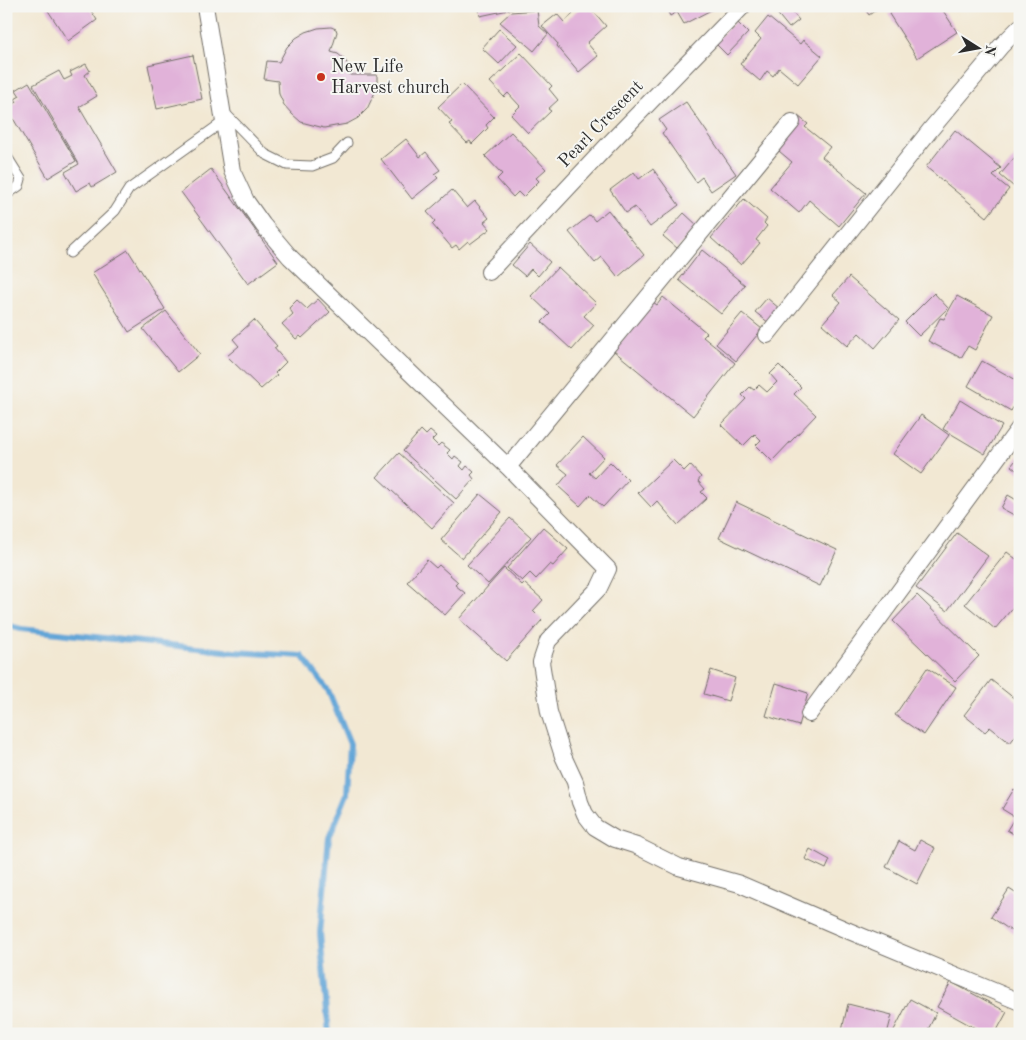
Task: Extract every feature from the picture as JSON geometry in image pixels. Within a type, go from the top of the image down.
[{"type":"street","points":[[205,6],[232,171],[246,201],[263,225],[290,257],[508,466],[608,569],[607,575],[599,588],[548,641],[541,662],[549,712],[563,756],[575,782],[585,814],[595,827],[615,839],[636,846],[679,866],[740,884],[1020,1002]]},
{"type":"street","name":"Pearl Crescent","points":[[489,272],[607,146],[744,6]]},
{"type":"street","points":[[767,335],[931,129],[1001,46],[1020,27]]},
{"type":"street","points":[[508,466],[792,122]]},
{"type":"street","points":[[808,714],[1020,427]]},
{"type":"lane","points":[[70,253],[115,211],[129,190],[222,116],[265,154],[287,165],[312,166],[333,158],[347,143]]},
{"type":"lane","points":[[6,156],[22,179],[19,186],[6,195]]},
{"type":"building","points":[[45,6],[88,6],[97,20],[68,41]]},
{"type":"building","points":[[478,6],[513,6],[513,9],[480,16]]},
{"type":"building","points":[[582,6],[589,6],[606,26],[587,43],[598,56],[579,72],[542,26],[557,14],[564,22]]},
{"type":"building","points":[[665,6],[711,6],[713,9],[684,24],[677,12],[670,16]]},
{"type":"building","points":[[771,6],[787,6],[799,20],[789,28]]},
{"type":"building","points":[[863,6],[881,6],[869,15]]},
{"type":"building","points":[[901,6],[940,6],[957,32],[917,58],[889,14]]},
{"type":"building","points":[[537,10],[539,26],[548,34],[534,51],[500,22],[511,12]]},
{"type":"building","points":[[768,17],[800,44],[803,40],[822,56],[798,84],[779,68],[773,76],[767,71],[760,81],[740,64],[761,39],[755,33]]},
{"type":"building","points":[[736,21],[748,33],[727,55],[714,42]]},
{"type":"building","name":"New Life Harvest church","points":[[331,27],[336,29],[337,32],[331,52],[338,54],[344,59],[349,66],[350,75],[377,75],[377,88],[367,109],[358,118],[347,124],[324,128],[301,122],[284,105],[279,94],[278,81],[264,79],[267,61],[279,62],[287,47],[296,38],[318,28]]},
{"type":"building","points":[[499,29],[517,45],[499,64],[482,48]]},
{"type":"building","points":[[521,53],[552,86],[549,89],[558,100],[548,109],[551,111],[528,133],[511,115],[520,106],[508,93],[504,97],[490,82]]},
{"type":"building","points":[[193,55],[202,99],[157,109],[148,65]]},
{"type":"building","points":[[86,64],[90,71],[85,75],[97,96],[79,107],[117,172],[92,187],[90,183],[76,191],[65,172],[79,164],[33,85],[59,71],[64,80],[72,76],[70,72]]},
{"type":"building","points":[[29,82],[76,161],[48,178],[7,108],[17,102],[15,99],[20,96],[16,90]]},
{"type":"building","points":[[462,84],[494,117],[486,125],[488,128],[472,144],[470,141],[467,143],[449,124],[452,122],[438,107]]},
{"type":"building","points":[[686,102],[736,174],[711,191],[702,177],[696,182],[662,133],[666,130],[659,120]]},
{"type":"building","points":[[798,116],[808,124],[805,127],[830,147],[822,157],[866,193],[839,226],[809,200],[799,213],[770,188],[792,162],[773,146]]},
{"type":"building","points":[[955,130],[1001,168],[993,176],[1009,189],[987,217],[926,167]]},
{"type":"building","points":[[511,132],[546,169],[536,178],[539,181],[523,197],[518,192],[513,197],[497,179],[502,174],[485,156]]},
{"type":"building","points":[[406,139],[420,157],[426,152],[440,170],[434,174],[438,178],[412,199],[381,159]]},
{"type":"building","points":[[1015,157],[1020,161],[1020,192],[1000,175]]},
{"type":"building","points":[[211,169],[278,262],[248,284],[181,192]]},
{"type":"building","points":[[653,169],[679,205],[650,227],[635,207],[626,213],[610,190],[634,172],[639,179]]},
{"type":"building","points":[[452,190],[467,208],[475,201],[489,218],[484,222],[490,229],[470,244],[468,241],[459,249],[456,245],[452,248],[432,224],[435,221],[427,212]]},
{"type":"building","points":[[744,199],[767,219],[764,223],[767,226],[756,240],[760,243],[741,265],[711,238]]},
{"type":"building","points":[[608,210],[644,255],[618,277],[602,257],[595,263],[569,232],[590,215],[595,221]]},
{"type":"building","points":[[684,213],[698,226],[677,248],[663,236]]},
{"type":"building","points":[[530,244],[550,262],[538,276],[531,269],[525,276],[512,265]]},
{"type":"building","points":[[128,250],[165,309],[129,332],[92,273]]},
{"type":"building","points":[[702,250],[745,285],[721,314],[679,280]]},
{"type":"building","points":[[558,267],[596,303],[584,316],[594,325],[572,350],[542,322],[550,314],[531,296]]},
{"type":"building","points":[[849,277],[899,320],[875,348],[859,333],[847,346],[822,324],[841,302],[833,295]]},
{"type":"building","points":[[934,293],[948,308],[919,336],[905,322]]},
{"type":"building","points":[[957,296],[993,315],[975,350],[968,346],[961,358],[928,341],[940,318],[944,319]]},
{"type":"building","points":[[663,297],[707,333],[703,337],[735,363],[693,416],[614,351],[653,302],[657,305]]},
{"type":"building","points":[[767,298],[780,309],[769,323],[755,312]]},
{"type":"building","points":[[318,299],[330,312],[302,338],[300,336],[296,339],[282,324],[293,314],[289,308],[297,300],[307,309]]},
{"type":"building","points":[[166,311],[200,354],[178,372],[143,329]]},
{"type":"building","points":[[742,313],[762,329],[736,361],[716,344]]},
{"type":"building","points":[[254,320],[277,346],[274,348],[286,362],[275,373],[277,375],[261,389],[227,356],[239,346],[233,339]]},
{"type":"building","points":[[982,361],[1020,382],[1020,396],[1011,411],[968,386]]},
{"type":"building","points":[[779,365],[801,387],[794,394],[816,415],[772,461],[756,445],[761,440],[755,434],[743,446],[721,425],[746,399],[742,395],[750,387],[754,390],[759,385],[767,392],[777,382],[770,374]]},
{"type":"building","points":[[960,400],[1002,426],[985,454],[943,429]]},
{"type":"building","points":[[921,415],[949,435],[921,474],[893,454]]},
{"type":"building","points":[[421,430],[426,435],[430,431],[436,436],[432,440],[438,446],[441,443],[450,450],[447,453],[453,459],[455,456],[463,462],[460,466],[464,470],[467,466],[474,472],[471,475],[474,479],[456,499],[403,451]]},
{"type":"building","points":[[583,437],[604,457],[589,473],[595,478],[610,462],[628,480],[603,507],[590,495],[580,506],[558,486],[568,474],[557,465]]},
{"type":"building","points":[[399,453],[454,503],[432,528],[377,477]]},
{"type":"building","points":[[1020,455],[1020,473],[1011,466]]},
{"type":"building","points":[[673,460],[684,471],[690,465],[701,477],[698,481],[705,489],[701,492],[707,498],[678,525],[657,501],[651,507],[638,493]]},
{"type":"building","points":[[480,494],[502,512],[462,558],[441,540]]},
{"type":"building","points":[[1008,495],[1020,502],[1014,515],[1001,508]]},
{"type":"building","points":[[736,502],[837,550],[820,586],[719,538]]},
{"type":"building","points":[[510,518],[531,537],[488,584],[467,565]]},
{"type":"building","points":[[543,527],[568,549],[553,566],[550,564],[536,579],[530,573],[522,581],[507,568]]},
{"type":"building","points":[[957,533],[988,556],[947,611],[916,588]]},
{"type":"building","points":[[1007,552],[1020,562],[1020,599],[995,629],[965,604]]},
{"type":"building","points":[[427,560],[436,568],[439,565],[458,582],[455,585],[465,593],[445,615],[407,582]]},
{"type":"building","points":[[504,568],[522,585],[524,583],[543,600],[533,611],[542,620],[506,661],[459,619]]},
{"type":"building","points":[[917,595],[979,656],[955,681],[893,621]]},
{"type":"building","points":[[927,668],[956,687],[924,735],[895,715]]},
{"type":"building","points":[[711,670],[735,678],[728,701],[704,694]]},
{"type":"building","points":[[991,680],[1020,703],[1020,730],[1010,743],[990,727],[985,732],[964,715]]},
{"type":"building","points":[[776,683],[808,693],[799,726],[766,716]]},
{"type":"building","points":[[1014,789],[1020,793],[1020,838],[1007,830],[1015,817],[1002,809]]},
{"type":"building","points":[[920,840],[935,848],[917,884],[886,867],[899,841],[915,850]]},
{"type":"building","points":[[810,849],[830,860],[826,869],[805,859]]},
{"type":"building","points":[[1009,889],[1020,896],[1020,937],[991,917]]},
{"type":"building","points":[[951,982],[1007,1012],[995,1034],[986,1034],[937,1007]]},
{"type":"building","points":[[910,999],[936,1013],[926,1034],[892,1034]]},
{"type":"building","points":[[848,1004],[892,1015],[887,1034],[841,1034]]},
{"type":"waterway","points":[[6,625],[21,629],[234,652],[302,656],[328,690],[350,744],[347,794],[329,838],[320,933],[329,1034]]},
{"type":"place","name":"New Life Harvest church","points":[[321,77]]}]
